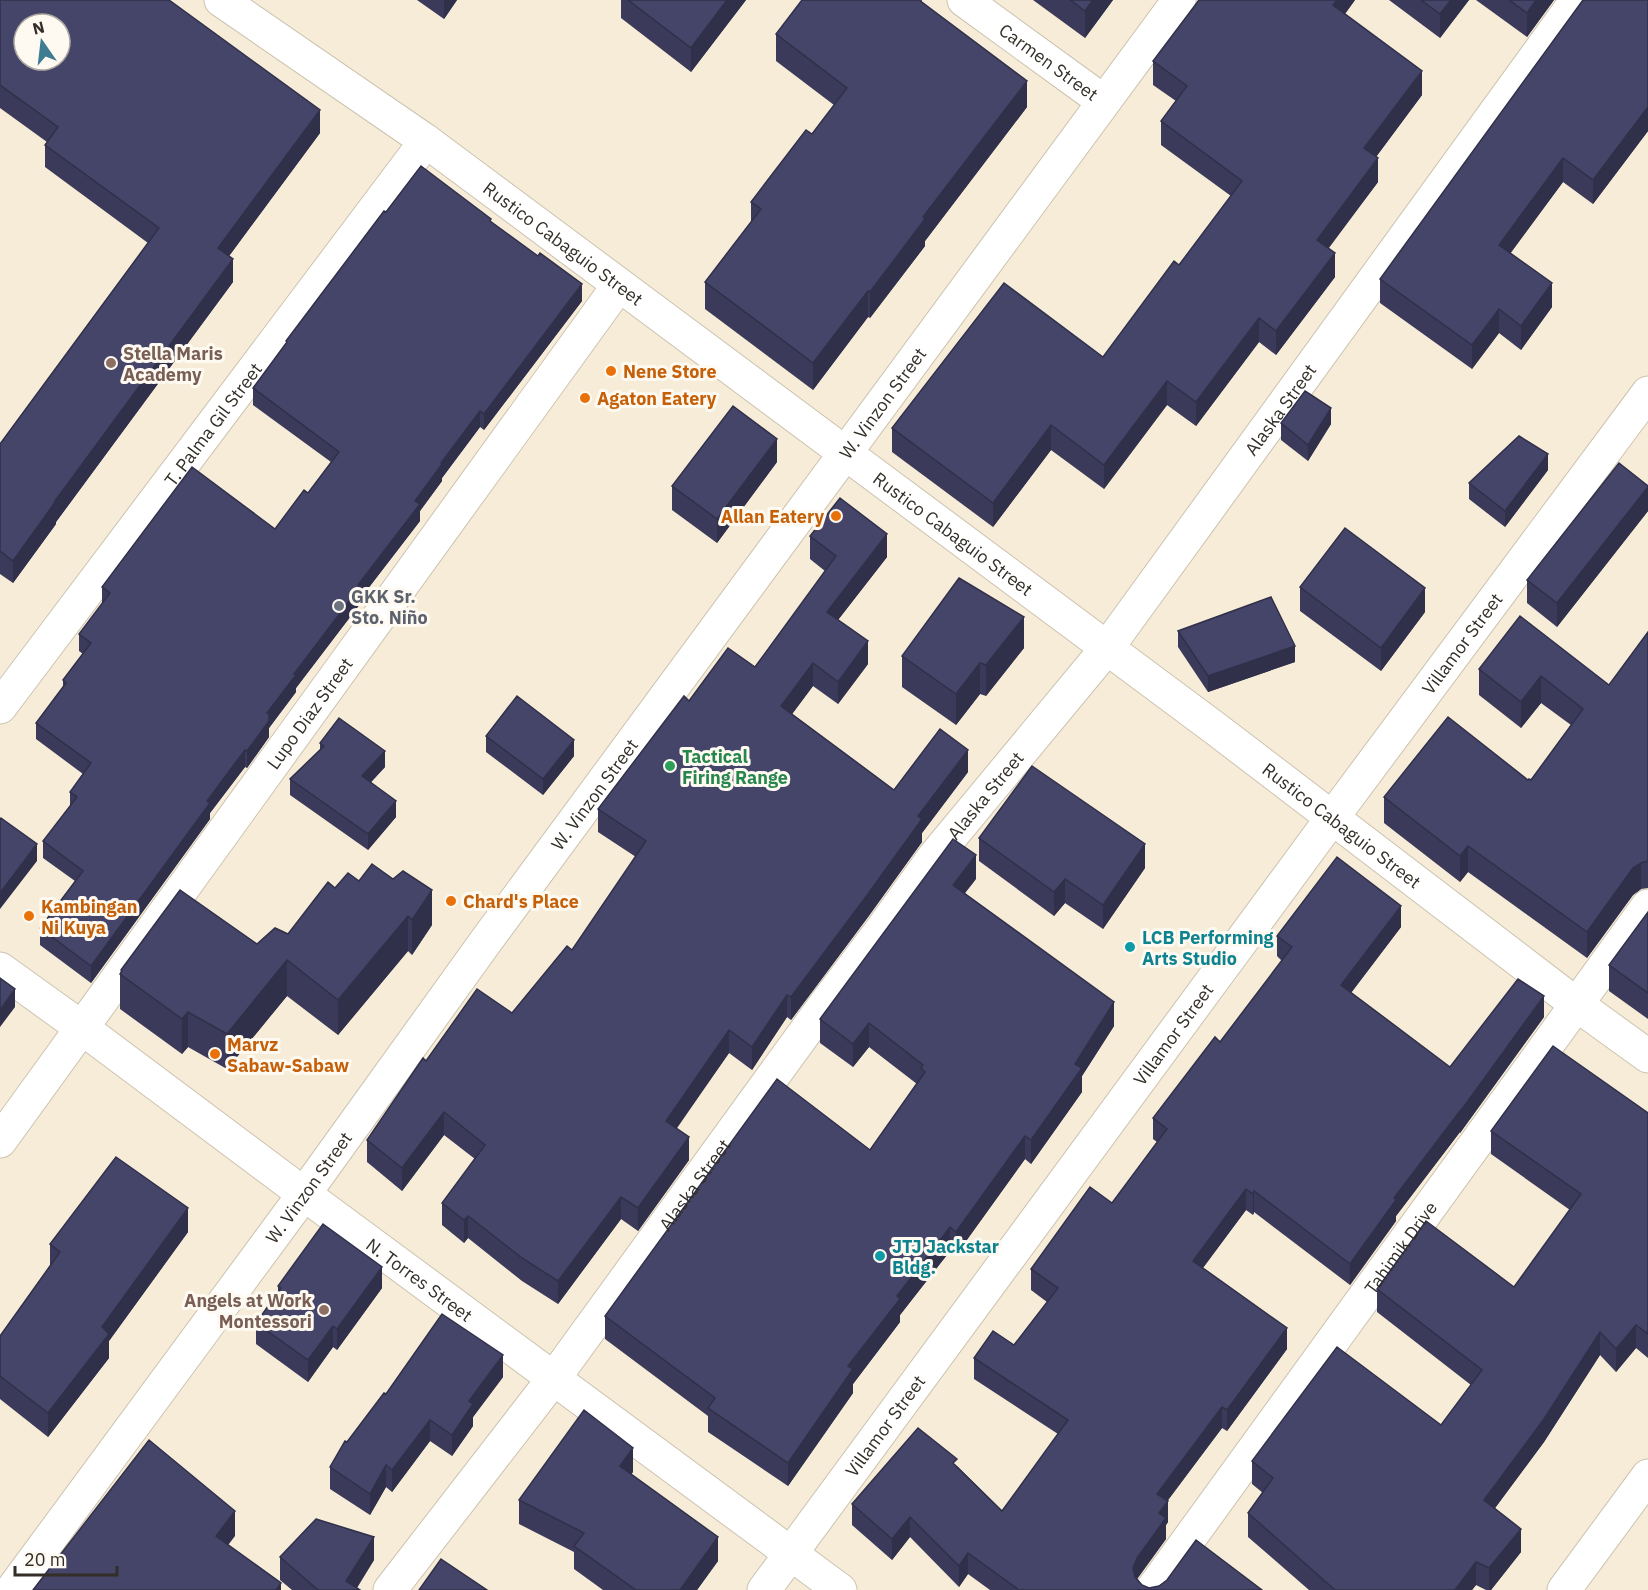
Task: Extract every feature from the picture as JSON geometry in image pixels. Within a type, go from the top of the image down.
[{"type":"street","name":"Rustico Cabaguio Street","points":[[221,0],[426,141],[1107,648],[1576,1004],[1648,1056]]},
{"type":"street","name":"Carmen Street","points":[[964,0],[1103,101]]},
{"type":"street","name":"W. Vinzon Street","points":[[12,1590],[486,941],[1179,0]]},
{"type":"street","name":"Alaska Street","points":[[390,1590],[554,1378],[934,857],[1107,648],[1577,0]]},
{"type":"street","name":"T. Palma Gil Street","points":[[0,707],[426,141]]},
{"type":"street","name":"Lupo Diaz Street","points":[[0,1141],[619,285]]},
{"type":"street","name":"Villamor Street","points":[[764,1590],[1648,393]]},
{"type":"street","name":"Tahimik Drive","points":[[1152,1590],[1648,906]]},
{"type":"street","name":"N. Torres Street","points":[[0,969],[840,1590]]},
{"type":"street","points":[[1564,1590],[1648,1476]]},
{"type":"building","points":[[0,0],[169,0],[320,110],[218,248],[233,259],[13,561],[0,551],[0,444],[159,228],[45,145],[58,127],[0,85]]},
{"type":"building","points":[[628,0],[727,0],[691,48]]},
{"type":"building","points":[[802,0],[919,0],[1027,81],[923,217],[925,219],[870,292],[868,291],[813,363],[705,282],[761,209],[751,202],[806,130],[812,134],[847,88],[776,34]]},
{"type":"building","points":[[1070,0],[1093,0],[1085,11]]},
{"type":"building","points":[[1199,0],[1337,0],[1333,5],[1422,71],[1364,148],[1378,158],[1317,240],[1335,253],[1276,331],[1259,318],[1196,402],[1167,381],[1104,465],[1051,425],[993,503],[892,428],[1004,283],[1103,357],[1174,261],[1179,265],[1242,181],[1161,121],[1187,86],[1153,61]]},
{"type":"building","points":[[1421,0],[1451,0],[1440,14]]},
{"type":"building","points":[[1509,0],[1536,0],[1527,13]]},
{"type":"building","points":[[1583,0],[1648,0],[1648,107],[1593,180],[1563,158],[1499,245],[1552,283],[1521,326],[1499,309],[1472,345],[1380,279]]},
{"type":"building","points":[[421,166],[491,219],[490,221],[538,256],[540,253],[582,284],[484,414],[480,411],[441,463],[415,501],[420,504],[294,674],[296,675],[267,713],[269,721],[207,801],[210,803],[91,966],[40,928],[83,871],[43,841],[77,797],[70,792],[91,763],[36,723],[66,683],[63,680],[91,643],[79,634],[110,593],[102,587],[192,467],[275,529],[304,490],[308,493],[339,452],[253,388],[384,211],[386,212]]},
{"type":"building","points":[[1305,391],[1331,408],[1308,445],[1281,423]]},
{"type":"building","points":[[733,406],[777,439],[717,519],[672,486]]},
{"type":"building","points":[[1519,436],[1548,454],[1505,511],[1469,483]]},
{"type":"building","points":[[1619,463],[1648,487],[1557,603],[1527,580]]},
{"type":"building","points":[[840,498],[887,534],[827,612],[868,641],[838,682],[813,663],[781,706],[894,790],[940,729],[968,750],[918,816],[922,819],[868,894],[791,997],[787,995],[752,1047],[729,1030],[666,1121],[689,1137],[638,1208],[621,1197],[558,1281],[522,1258],[468,1216],[464,1220],[442,1203],[485,1145],[444,1112],[402,1168],[367,1140],[423,1058],[426,1061],[477,989],[512,1013],[567,946],[572,950],[646,841],[598,809],[684,696],[689,701],[728,648],[755,667],[836,556],[810,536]]},
{"type":"building","points":[[1345,528],[1425,588],[1381,648],[1300,587]]},
{"type":"building","points":[[959,578],[1024,617],[986,665],[980,663],[956,694],[902,656]]},
{"type":"building","points":[[1271,597],[1295,646],[1208,676],[1178,631]]},
{"type":"building","points":[[1520,616],[1609,685],[1648,632],[1648,861],[1633,868],[1587,932],[1468,846],[1460,856],[1384,797],[1448,717],[1528,780],[1531,780],[1583,709],[1541,676],[1521,702],[1479,669]]},
{"type":"building","points":[[517,696],[574,740],[543,779],[486,736]]},
{"type":"building","points":[[339,718],[385,751],[362,776],[396,801],[368,834],[290,779],[324,746],[320,743]]},
{"type":"building","points":[[1032,766],[1145,844],[1103,905],[1065,879],[1054,892],[979,838]]},
{"type":"building","points":[[1,818],[37,844],[0,893],[0,820]]},
{"type":"building","points":[[953,839],[976,855],[953,885],[1114,1002],[1075,1064],[1082,1068],[1031,1140],[1025,1136],[956,1232],[950,1227],[897,1296],[900,1299],[848,1366],[853,1369],[788,1463],[708,1408],[715,1398],[605,1316],[777,1079],[870,1150],[925,1072],[921,1068],[923,1065],[869,1023],[853,1044],[820,1019]]},
{"type":"building","points":[[1337,857],[1401,906],[1341,985],[1450,1067],[1518,979],[1544,996],[1394,1198],[1396,1200],[1350,1264],[1254,1191],[1253,1194],[1246,1189],[1193,1261],[1287,1328],[1227,1410],[1222,1407],[1157,1494],[1168,1501],[1159,1513],[1166,1518],[1137,1558],[1133,1568],[1135,1577],[1142,1585],[1149,1588],[1159,1586],[1167,1580],[1196,1540],[1262,1590],[1019,1590],[968,1553],[959,1566],[910,1517],[892,1539],[852,1504],[918,1428],[957,1459],[953,1463],[1002,1511],[1068,1420],[974,1358],[993,1331],[1014,1345],[1058,1288],[1031,1269],[1090,1187],[1112,1203],[1167,1129],[1153,1118],[1215,1037],[1220,1042],[1292,947],[1277,936]]},
{"type":"building","points":[[372,864],[393,879],[403,871],[432,890],[412,920],[408,916],[338,1000],[287,960],[227,1034],[188,1012],[182,1019],[120,974],[180,890],[257,944],[275,928],[288,934],[328,882],[335,888],[348,873],[359,881]]},
{"type":"building","points":[[1648,912],[1648,993],[1609,965]]},
{"type":"building","points":[[0,978],[15,989],[0,1010]]},
{"type":"building","points":[[1553,1046],[1648,1113],[1648,1334],[1636,1325],[1616,1349],[1600,1332],[1544,1419],[1484,1500],[1521,1529],[1489,1568],[1476,1562],[1455,1590],[1335,1590],[1248,1513],[1273,1478],[1252,1461],[1337,1347],[1441,1425],[1482,1370],[1377,1289],[1426,1221],[1514,1287],[1581,1194],[1491,1131]]},
{"type":"building","points":[[116,1157],[188,1208],[102,1327],[109,1334],[48,1413],[0,1376],[0,1336],[60,1252],[50,1244]]},
{"type":"building","points":[[323,1224],[382,1267],[337,1329],[333,1326],[308,1360],[256,1323],[281,1288],[278,1286]]},
{"type":"building","points":[[442,1314],[503,1355],[469,1401],[473,1404],[452,1435],[430,1420],[392,1470],[386,1465],[370,1494],[330,1467],[345,1441],[347,1442],[384,1393],[386,1394]]},
{"type":"building","points":[[584,1410],[633,1448],[620,1466],[718,1537],[680,1590],[636,1590],[574,1546],[584,1533],[519,1500]]},
{"type":"building","points":[[149,1440],[235,1511],[216,1536],[281,1583],[276,1590],[33,1590]]},
{"type":"building","points":[[316,1519],[374,1537],[346,1581],[360,1590],[318,1590],[280,1557]]},
{"type":"building","points":[[441,1559],[487,1590],[419,1590]]},
{"type":"place","name":"Stella Maris Academy","points":[[111,363]]},
{"type":"place","name":"Nene Store","points":[[611,371]]},
{"type":"place","name":"Agaton Eatery","points":[[585,398]]},
{"type":"place","name":"Allan Eatery","points":[[836,516]]},
{"type":"place","name":"GKK Sr. Sto. Niño","points":[[339,606]]},
{"type":"place","name":"Tactical Firing Range","points":[[670,766]]},
{"type":"place","name":"Chard's Place","points":[[451,901]]},
{"type":"place","name":"Kambingan Ni Kuya","points":[[29,916]]},
{"type":"place","name":"LCB Performing Arts Studio","points":[[1130,947]]},
{"type":"place","name":"Marvz Sabaw-Sabaw","points":[[215,1054]]},
{"type":"place","name":"JTJ Jackstar Bldg.","points":[[880,1256]]},
{"type":"place","name":"Angels at Work Montessori","points":[[324,1310]]}]
